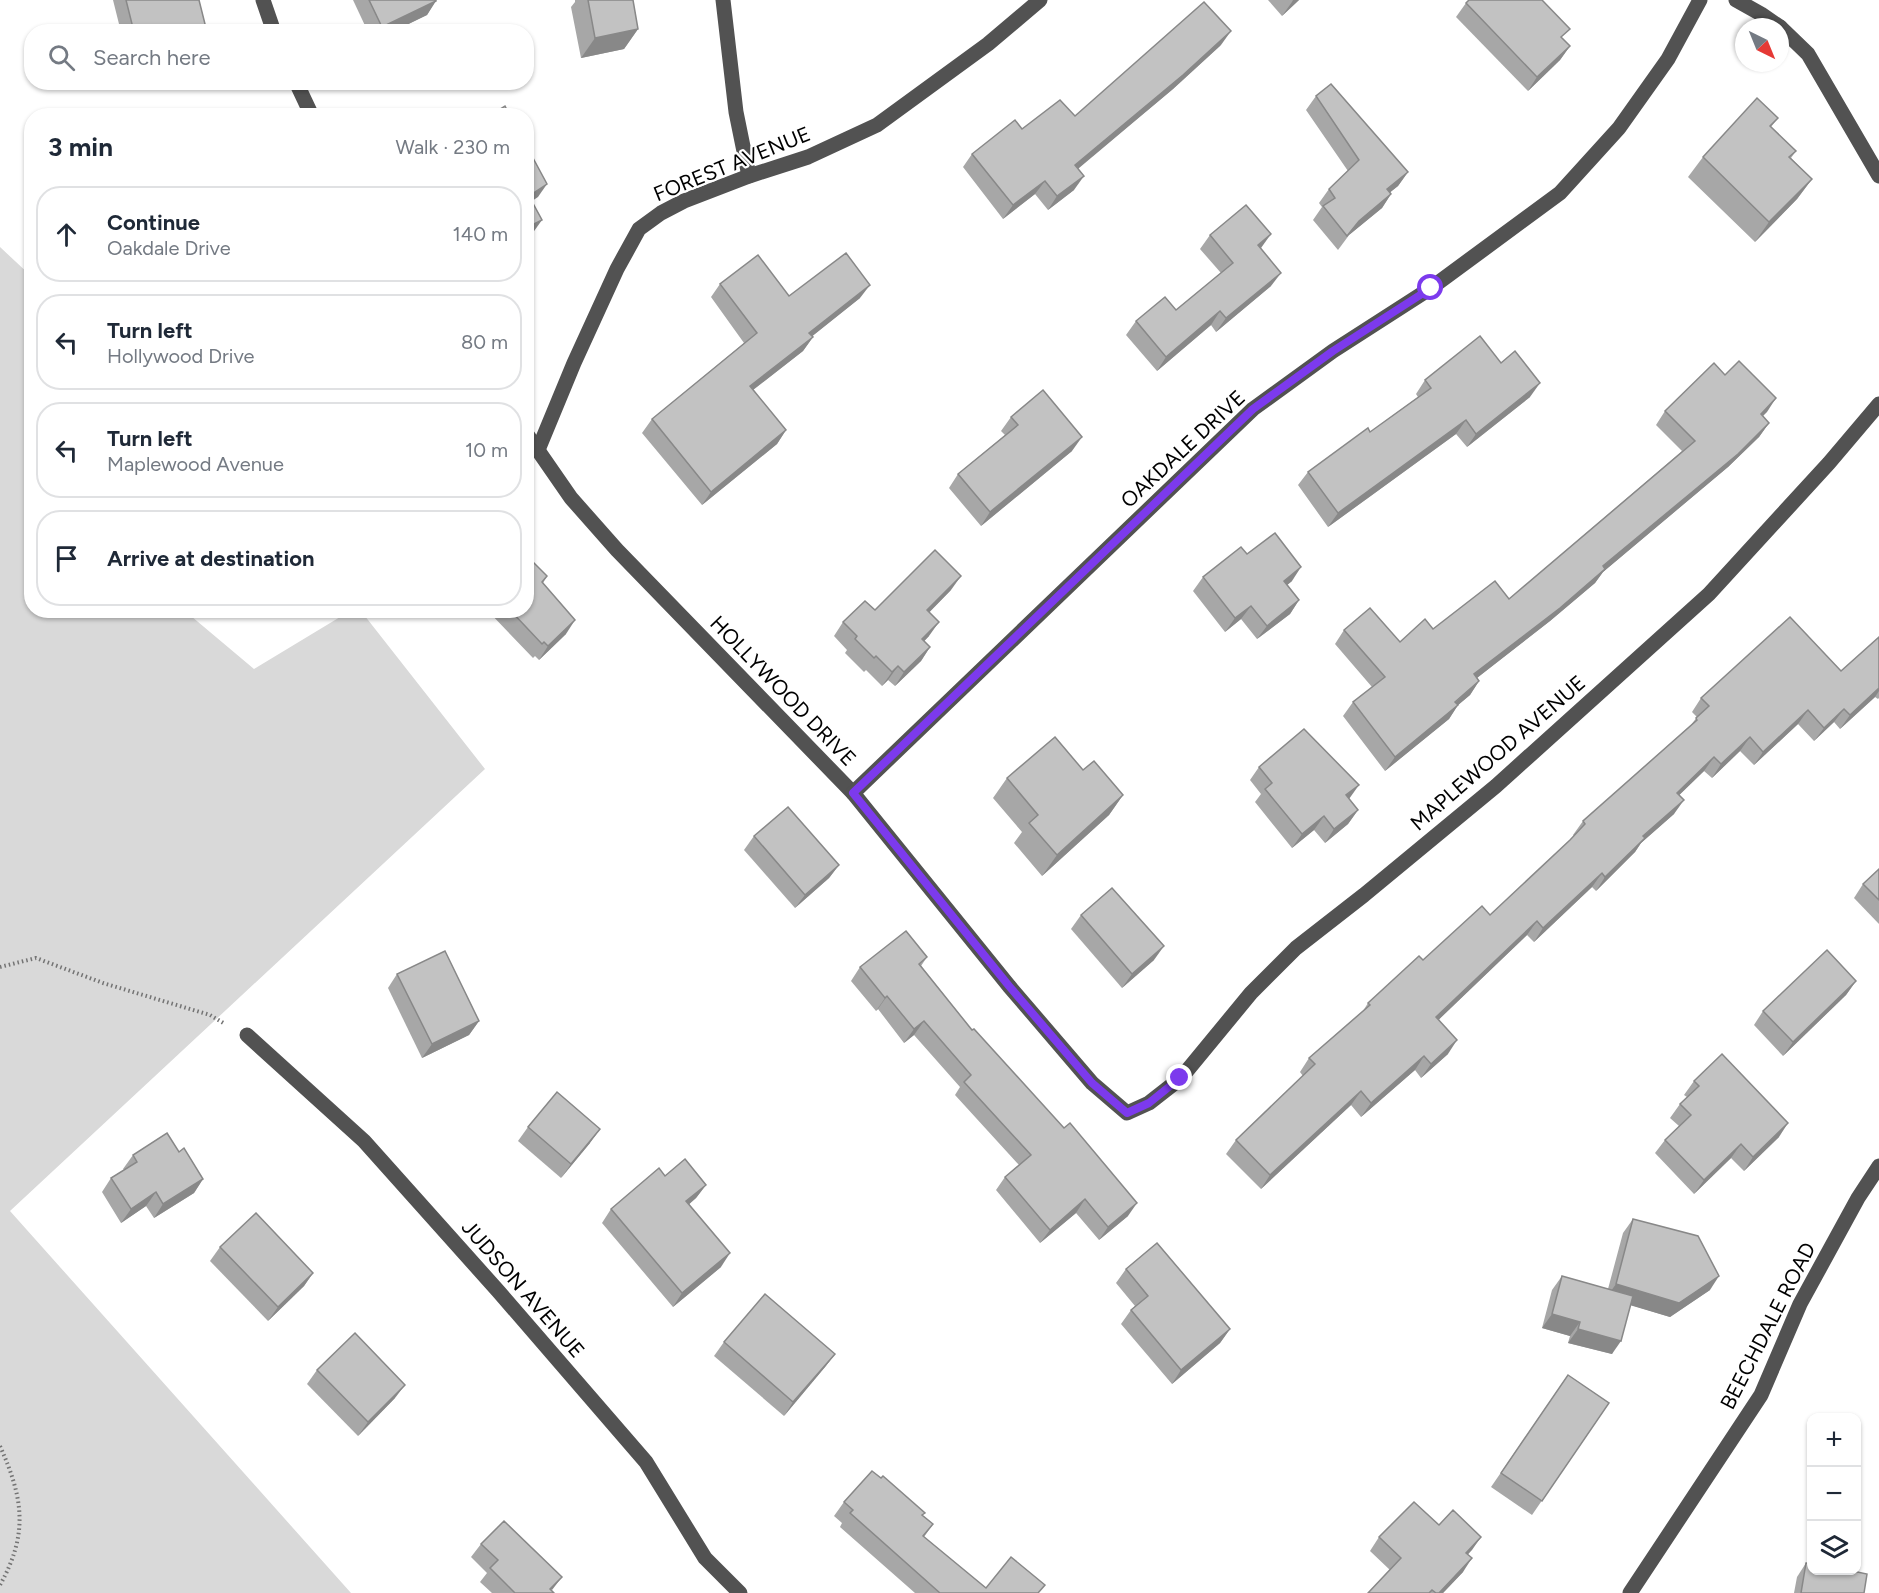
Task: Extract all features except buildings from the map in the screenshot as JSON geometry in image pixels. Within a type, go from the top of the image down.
[{"type":"street","points":[[263,0],[271,24]]},
{"type":"street","points":[[723,0],[736,112],[749,176]]},
{"type":"street","name":"FOREST AVENUE","points":[[538,450],[617,269],[639,229],[661,213],[684,201],[749,176],[808,157],[877,125],[988,44],[1040,0]]},
{"type":"street","name":"OAKDALE DRIVE","points":[[853,793],[1253,409],[1333,351],[1431,288],[1560,193],[1625,120],[1668,59],[1700,0]]},
{"type":"street","points":[[1736,0],[1767,18]]},
{"type":"street","points":[[1789,36],[1808,54],[1879,176]]},
{"type":"street","points":[[300,90],[308,108]]},
{"type":"street","name":"MAPLEWOOD AVENUE","points":[[1127,1113],[1149,1103],[1180,1078],[1251,993],[1296,948],[1496,786],[1709,594],[1829,463],[1879,404]]},
{"type":"street","name":"HOLLYWOOD DRIVE","points":[[534,444],[571,498],[617,550],[853,793],[1009,986],[1092,1083],[1127,1113]]},
{"type":"street","name":"JUDSON AVENUE","points":[[247,1035],[364,1142],[499,1292],[646,1462],[705,1558],[740,1593]]},
{"type":"street","name":"BEECHDALE ROAD","points":[[1630,1593],[1761,1395],[1800,1304],[1858,1198],[1879,1166]]},
{"type":"path","points":[[0,967],[36,958],[104,983],[210,1015],[247,1035]]},
{"type":"path","points":[[0,1446],[14,1477],[21,1524],[13,1562],[0,1585]]},
{"type":"shaded area","points":[[0,247],[24,269],[24,618],[193,618],[254,669],[338,618],[366,618],[485,769],[10,1211],[351,1593],[0,1593]]},
{"type":"route","points":[[1180,1078],[1149,1103],[1127,1113],[1092,1083],[1009,986],[853,793],[982,667],[1165,496],[1253,409],[1333,351],[1431,288]]}]
